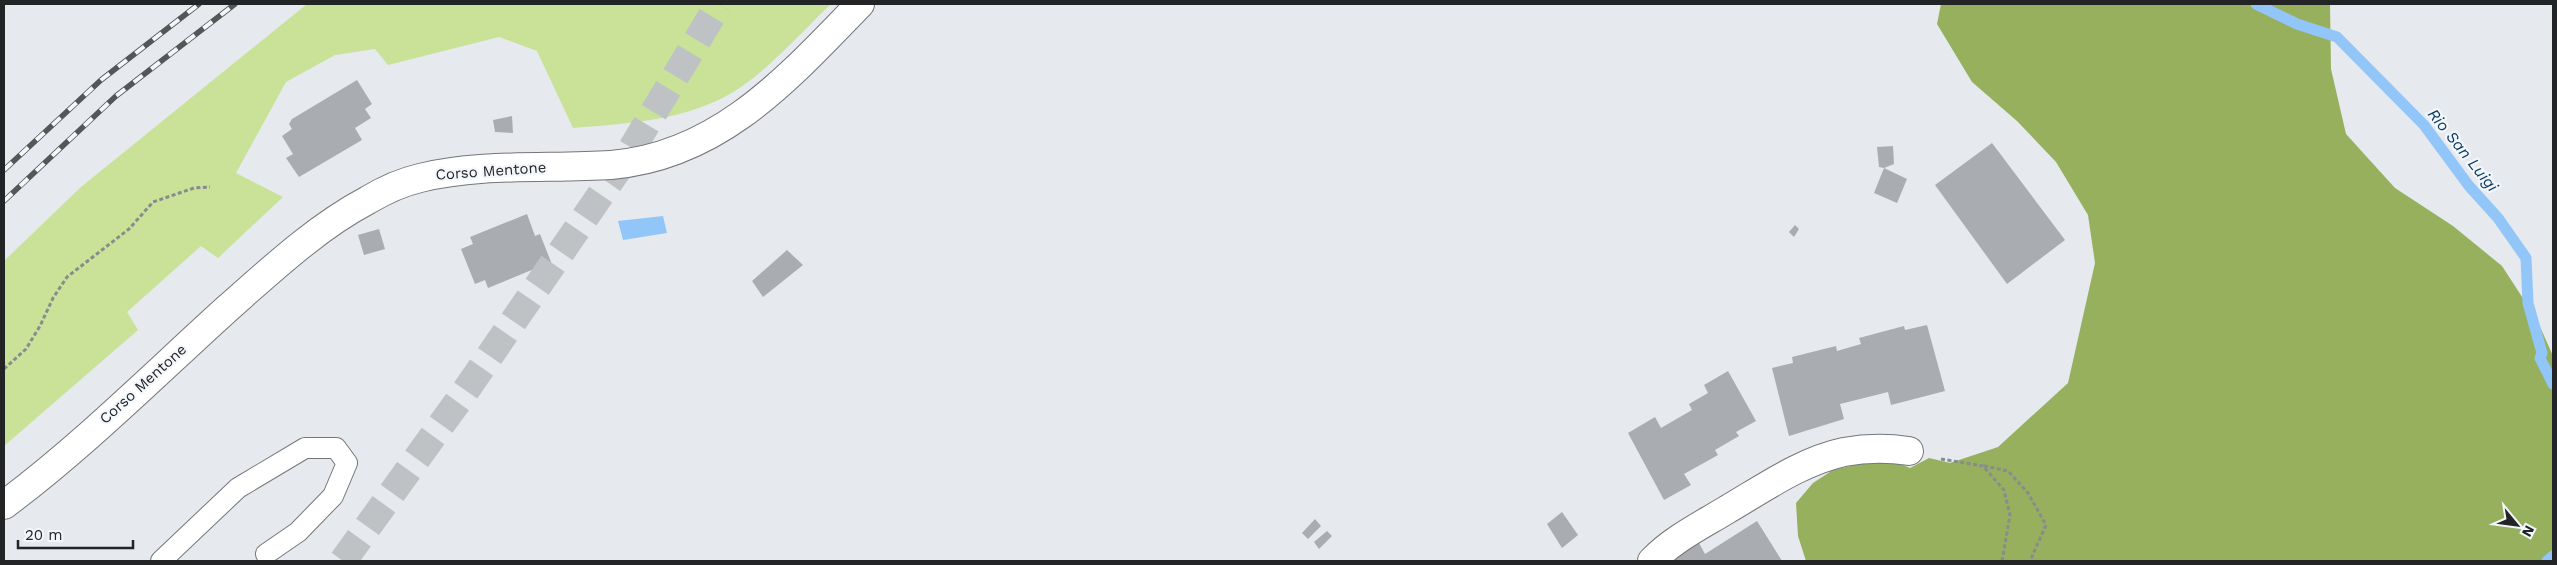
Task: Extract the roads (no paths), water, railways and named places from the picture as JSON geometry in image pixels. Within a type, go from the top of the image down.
[{"type":"main road","name":"Corso Mentone","points":[[4,505],[87,435],[256,283],[327,225],[368,200],[417,178],[448,172],[614,164],[665,153],[704,139],[754,107],[794,73],[860,4]]},
{"type":"main road","points":[[1652,561],[1661,551],[1699,526],[1789,473],[1844,452],[1889,448],[1909,451]]},
{"type":"lane","points":[[161,561],[238,488],[305,448],[336,448],[347,463],[333,496],[298,532],[266,554]]},
{"type":"water","points":[[663,216],[667,233],[623,240],[618,221]]},
{"type":"waterway","name":"Rio San Luigi","points":[[2256,4],[2297,24],[2337,37],[2424,125],[2469,186],[2498,218],[2526,258],[2528,303],[2542,353],[2540,358],[2553,384]]},
{"type":"waterway","name":"Rio San Luigi","points":[[2547,561],[2553,556]]},
{"type":"tunnel","points":[[343,561],[464,393],[628,155],[719,4]]},
{"type":"railway","points":[[4,170],[101,80],[199,4]]},
{"type":"railway","points":[[4,201],[116,96],[235,4]]}]
